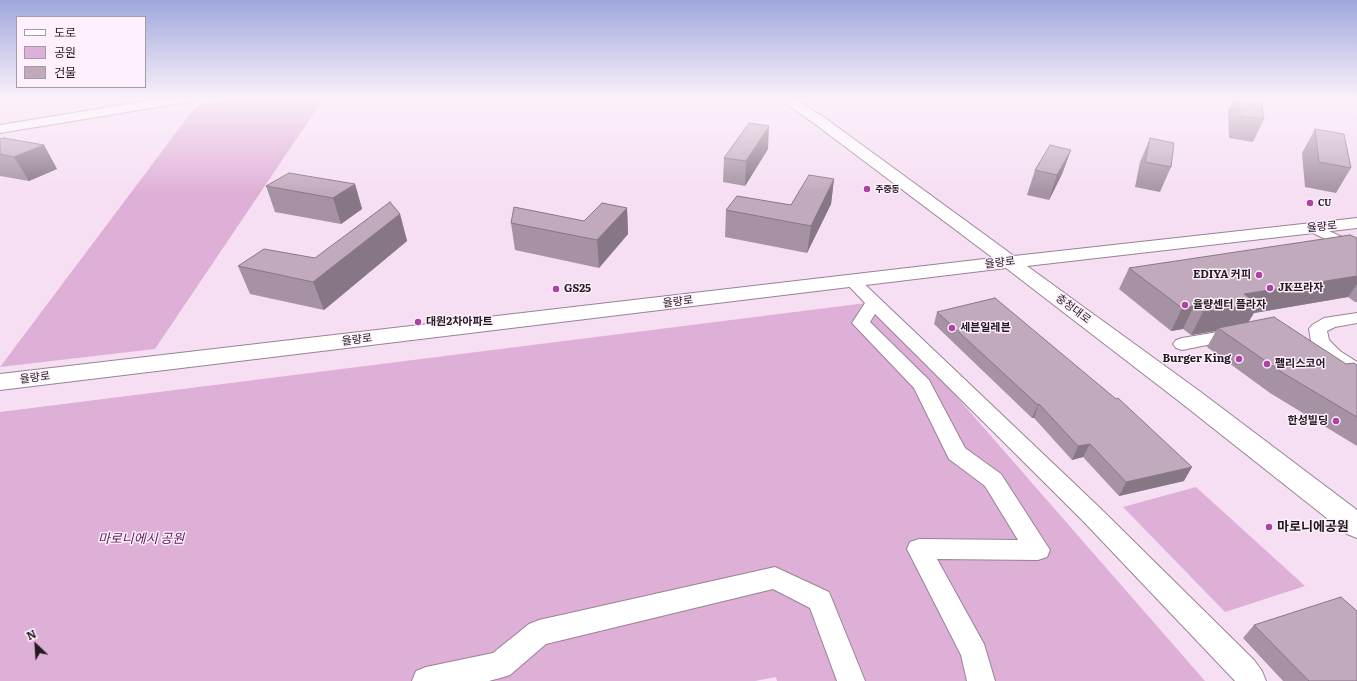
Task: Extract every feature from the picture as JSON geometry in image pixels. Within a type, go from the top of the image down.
[{"type":"street","points":[[820,130],[879,166]]},
{"type":"street","name":"충청대로","points":[[830,130],[1189,396],[1357,526]]},
{"type":"street","points":[[846,130],[879,166]]},
{"type":"street","name":"율량로","points":[[0,382],[1010,262],[1357,224]]},
{"type":"street","points":[[1314,228],[1357,250]]},
{"type":"street","points":[[852,281],[1091,514],[1244,670],[1252,681]]},
{"type":"street","points":[[874,302],[861,323],[922,385],[957,453],[993,480],[1038,550],[919,549],[974,653],[981,681]]},
{"type":"street","points":[[1357,318],[1330,322],[1318,329],[1320,341],[1333,355],[1357,370]]},
{"type":"street","points":[[1182,344],[1250,332]]},
{"type":"street","points":[[426,681],[500,665],[540,633],[775,578],[820,600],[851,681]]},
{"type":"green space","points":[[178,130],[303,130],[155,349],[0,367]]},
{"type":"green space","name":"마로니에시 공원","points":[[874,302],[1205,681],[777,681],[776,677],[755,681],[0,681],[0,412]]},
{"type":"green space","points":[[1196,487],[1305,586],[1225,612],[1123,507]]},
{"type":"building","points":[[744,130],[767,130],[746,161],[724,158]]},
{"type":"building","points":[[1315,130],[1344,134],[1351,168],[1319,162]]},
{"type":"building","points":[[4,138],[44,145],[14,157],[0,154],[0,139]]},
{"type":"building","points":[[1150,138],[1174,143],[1171,167],[1145,162]]},
{"type":"building","points":[[1050,145],[1071,150],[1057,175],[1035,170]]},
{"type":"building","points":[[289,173],[355,184],[333,198],[266,186]]},
{"type":"building","points":[[809,175],[834,179],[811,226],[726,210],[737,196],[791,205]]},
{"type":"building","points":[[390,202],[400,214],[313,282],[238,266],[264,249],[315,258]]},
{"type":"building","points":[[602,203],[627,208],[597,240],[511,223],[514,207],[584,221]]},
{"type":"building","points":[[1350,235],[1357,238],[1357,276],[1244,294],[1259,304],[1203,312],[1194,306],[1182,308],[1129,268]]},
{"type":"building","points":[[995,298],[1116,399],[1118,398],[1192,467],[1126,482],[1090,444],[1078,446],[1039,404],[1038,405],[937,312]]},
{"type":"building","points":[[1274,317],[1346,364],[1354,363],[1357,365],[1357,417],[1283,373],[1218,328]]},
{"type":"building","points":[[1341,597],[1357,611],[1357,681],[1309,681],[1254,625]]},
{"type":"place","name":"주중동","points":[[867,189]]},
{"type":"place","name":"CU","points":[[1310,203]]},
{"type":"place","name":"EDIYA 커피","points":[[1259,275]]},
{"type":"place","name":"JK프라자","points":[[1270,288]]},
{"type":"place","name":"GS25","points":[[556,289]]},
{"type":"place","name":"율량센터 플라자","points":[[1185,305]]},
{"type":"place","name":"대원2차아파트","points":[[418,322]]},
{"type":"place","name":"세븐일레븐","points":[[952,328]]},
{"type":"place","name":"Burger King","points":[[1239,359]]},
{"type":"place","name":"펠리스코어","points":[[1267,364]]},
{"type":"place","name":"한성빌딩","points":[[1336,421]]},
{"type":"place","name":"마로니에공원","points":[[1269,527]]}]
